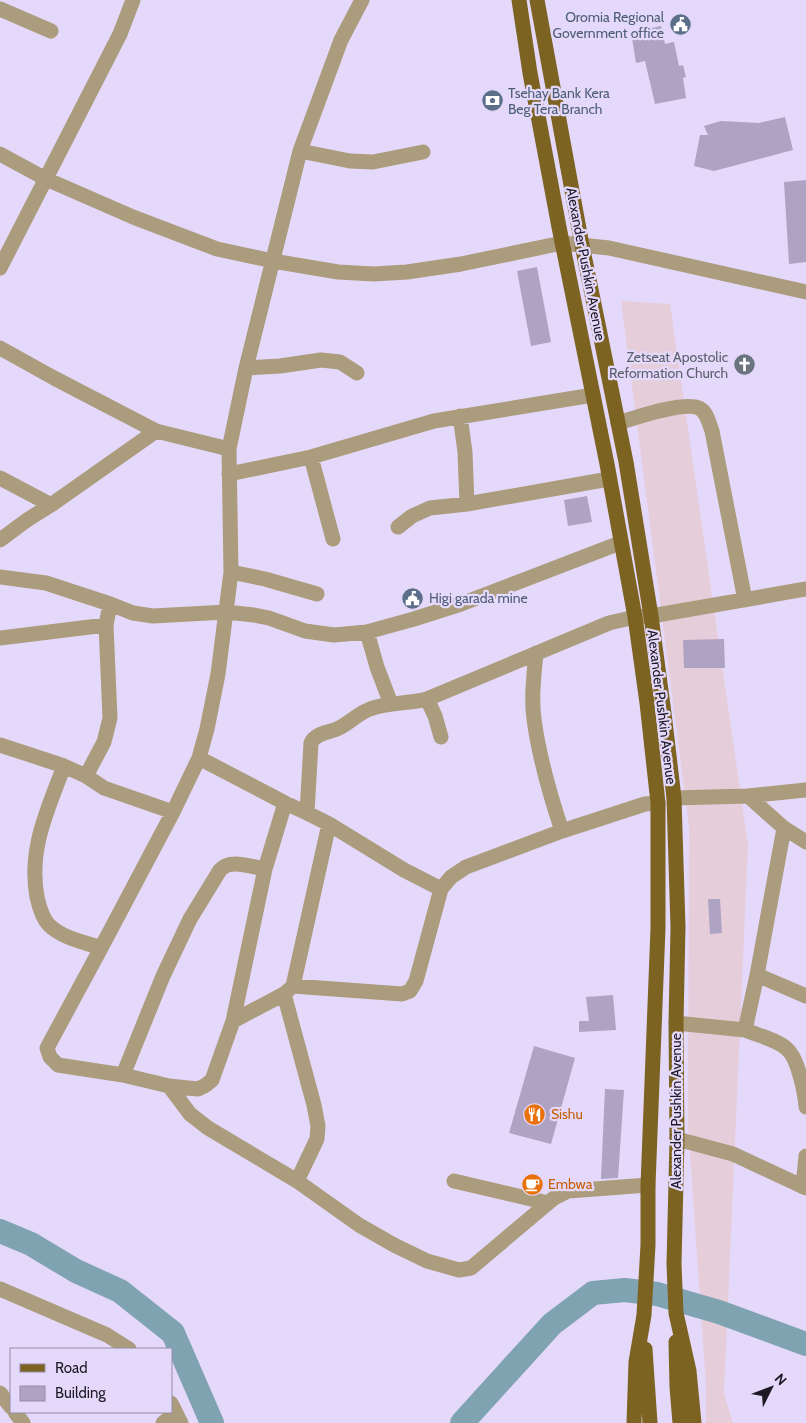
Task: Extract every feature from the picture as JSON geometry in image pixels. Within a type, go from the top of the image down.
[{"type":"main road","name":"Alexander Pushkin Avenue","points":[[519,0],[530,73],[608,472],[634,617],[647,704],[658,803],[658,937],[648,1185],[648,1245],[644,1315],[636,1362],[634,1423]]},
{"type":"main road","name":"Alexander Pushkin Avenue","points":[[537,0],[582,245],[626,462],[651,616],[674,798],[678,927],[676,1023],[677,1139],[674,1264],[676,1313],[690,1371],[694,1423]]},
{"type":"main road","points":[[608,472],[626,462]]},
{"type":"main road","points":[[676,1313],[677,1387],[680,1423]]},
{"type":"main road","points":[[644,1315],[650,1423]]},
{"type":"street","points":[[0,268],[120,34],[133,0]]},
{"type":"street","points":[[284,803],[265,869],[233,1021],[212,1080],[198,1089],[169,1086],[124,1074],[58,1064],[50,1057],[47,1048],[173,812],[199,758],[218,674],[231,572],[229,449],[246,368],[300,152],[341,40],[362,0]]},
{"type":"street","points":[[0,9],[51,30]]},
{"type":"street","points":[[300,152],[350,161],[373,162],[423,152]]},
{"type":"street","points":[[0,154],[46,179],[133,217],[217,249],[273,261],[338,272],[374,274],[407,272],[461,264],[562,243],[610,248],[806,292]]},
{"type":"street","points":[[0,348],[156,431],[229,449]]},
{"type":"street","points":[[246,368],[280,366],[321,360],[340,362],[357,373]]},
{"type":"street","points":[[229,474],[311,457],[434,421],[593,395]]},
{"type":"street","points":[[618,423],[664,409],[692,406],[700,408],[708,418],[745,600]]},
{"type":"street","points":[[460,416],[465,452],[467,504]]},
{"type":"street","points":[[0,540],[156,431]]},
{"type":"street","points":[[311,457],[333,539]]},
{"type":"street","points":[[398,527],[412,516],[430,508],[467,504],[608,472]]},
{"type":"street","points":[[0,478],[50,505]]},
{"type":"street","points":[[0,577],[46,583],[133,613],[153,616],[226,612],[269,618],[305,631],[334,635],[367,632],[414,619],[460,604],[620,543]]},
{"type":"street","points":[[231,572],[265,579],[317,594]]},
{"type":"street","points":[[307,813],[311,743],[313,739],[316,736],[339,728],[372,708],[427,699],[610,623],[634,617],[651,616],[806,589]]},
{"type":"street","points":[[86,776],[104,742],[110,718],[106,625],[110,604]]},
{"type":"street","points":[[0,638],[106,625]]},
{"type":"street","points":[[367,632],[377,667],[391,704]]},
{"type":"street","points":[[536,653],[533,693],[534,718],[548,790],[562,831]]},
{"type":"street","points":[[427,699],[435,716],[441,737]]},
{"type":"street","points":[[0,745],[64,766],[86,776],[104,788],[173,812]]},
{"type":"street","points":[[199,758],[328,824],[404,870],[441,889]]},
{"type":"street","points":[[64,766],[35,853],[34,882],[39,907],[47,924],[61,934],[101,948]]},
{"type":"street","points":[[674,798],[748,796],[806,790]]},
{"type":"street","points":[[748,796],[784,828],[806,842]]},
{"type":"street","points":[[233,1021],[288,990],[402,994],[410,991],[416,981],[441,889],[452,877],[466,867],[562,831],[645,804],[658,803]]},
{"type":"street","points":[[297,1181],[317,1139],[318,1126],[288,990],[328,824]]},
{"type":"street","points":[[744,1030],[757,975],[784,828]]},
{"type":"street","points":[[124,1074],[163,976],[190,919],[220,870],[224,865],[232,863],[265,869]]},
{"type":"street","points":[[757,975],[806,996]]},
{"type":"street","points":[[676,1023],[744,1030],[782,1045],[789,1050],[795,1060],[806,1098],[806,1107]]},
{"type":"street","points":[[169,1086],[190,1114],[208,1128],[297,1181],[359,1225],[427,1261],[459,1270],[471,1268],[554,1198],[568,1191],[648,1185]]},
{"type":"street","points":[[677,1139],[733,1154],[805,1188],[806,1156]]},
{"type":"street","points":[[454,1181],[548,1203]]},
{"type":"street","points":[[0,1289],[107,1335],[127,1348]]},
{"type":"street","points":[[0,1392],[10,1406]]},
{"type":"street","points":[[163,1423],[176,1413]]},
{"type":"shaded area","points":[[621,301],[670,304],[748,845],[724,1393],[733,1423],[706,1423],[706,1386],[688,1125],[689,826]]},
{"type":"building","points":[[661,26],[665,44],[674,42],[679,66],[683,65],[686,77],[683,78],[686,98],[655,104],[645,61],[636,63],[631,32]]},
{"type":"building","points":[[785,117],[793,150],[714,171],[694,166],[700,135],[708,135],[704,126],[721,121],[759,123]]},
{"type":"building","points":[[806,180],[806,262],[789,264],[784,182]]},
{"type":"building","points":[[537,267],[551,342],[531,346],[517,271]]},
{"type":"building","points":[[587,496],[592,522],[568,526],[564,500]]},
{"type":"building","points":[[724,639],[725,668],[684,668],[683,640]]},
{"type":"building","points":[[708,899],[720,899],[722,933],[710,934]]},
{"type":"building","points":[[613,995],[616,1030],[579,1032],[579,1021],[589,1021],[586,997]]},
{"type":"building","points":[[534,1046],[575,1058],[551,1144],[509,1133]]},
{"type":"building","points":[[605,1089],[624,1090],[618,1178],[601,1179]]},
{"type":"waterway","points":[[0,1231],[31,1244],[76,1271],[120,1291],[173,1333],[212,1423]]},
{"type":"waterway","points":[[462,1423],[552,1324],[593,1293],[625,1290],[657,1294],[719,1312],[806,1344]]},
{"type":"place","name":"Oromia Regional Government office","points":[[680,25]]},
{"type":"place","name":"Tsehay Bank Kera Beg Tera Branch","points":[[492,101]]},
{"type":"place","name":"Zetseat Apostolic Reformation Church","points":[[744,365]]},
{"type":"place","name":"Higi garada mine","points":[[413,598]]},
{"type":"place","name":"Sishu","points":[[535,1114]]},
{"type":"place","name":"Embwa","points":[[532,1184]]}]
